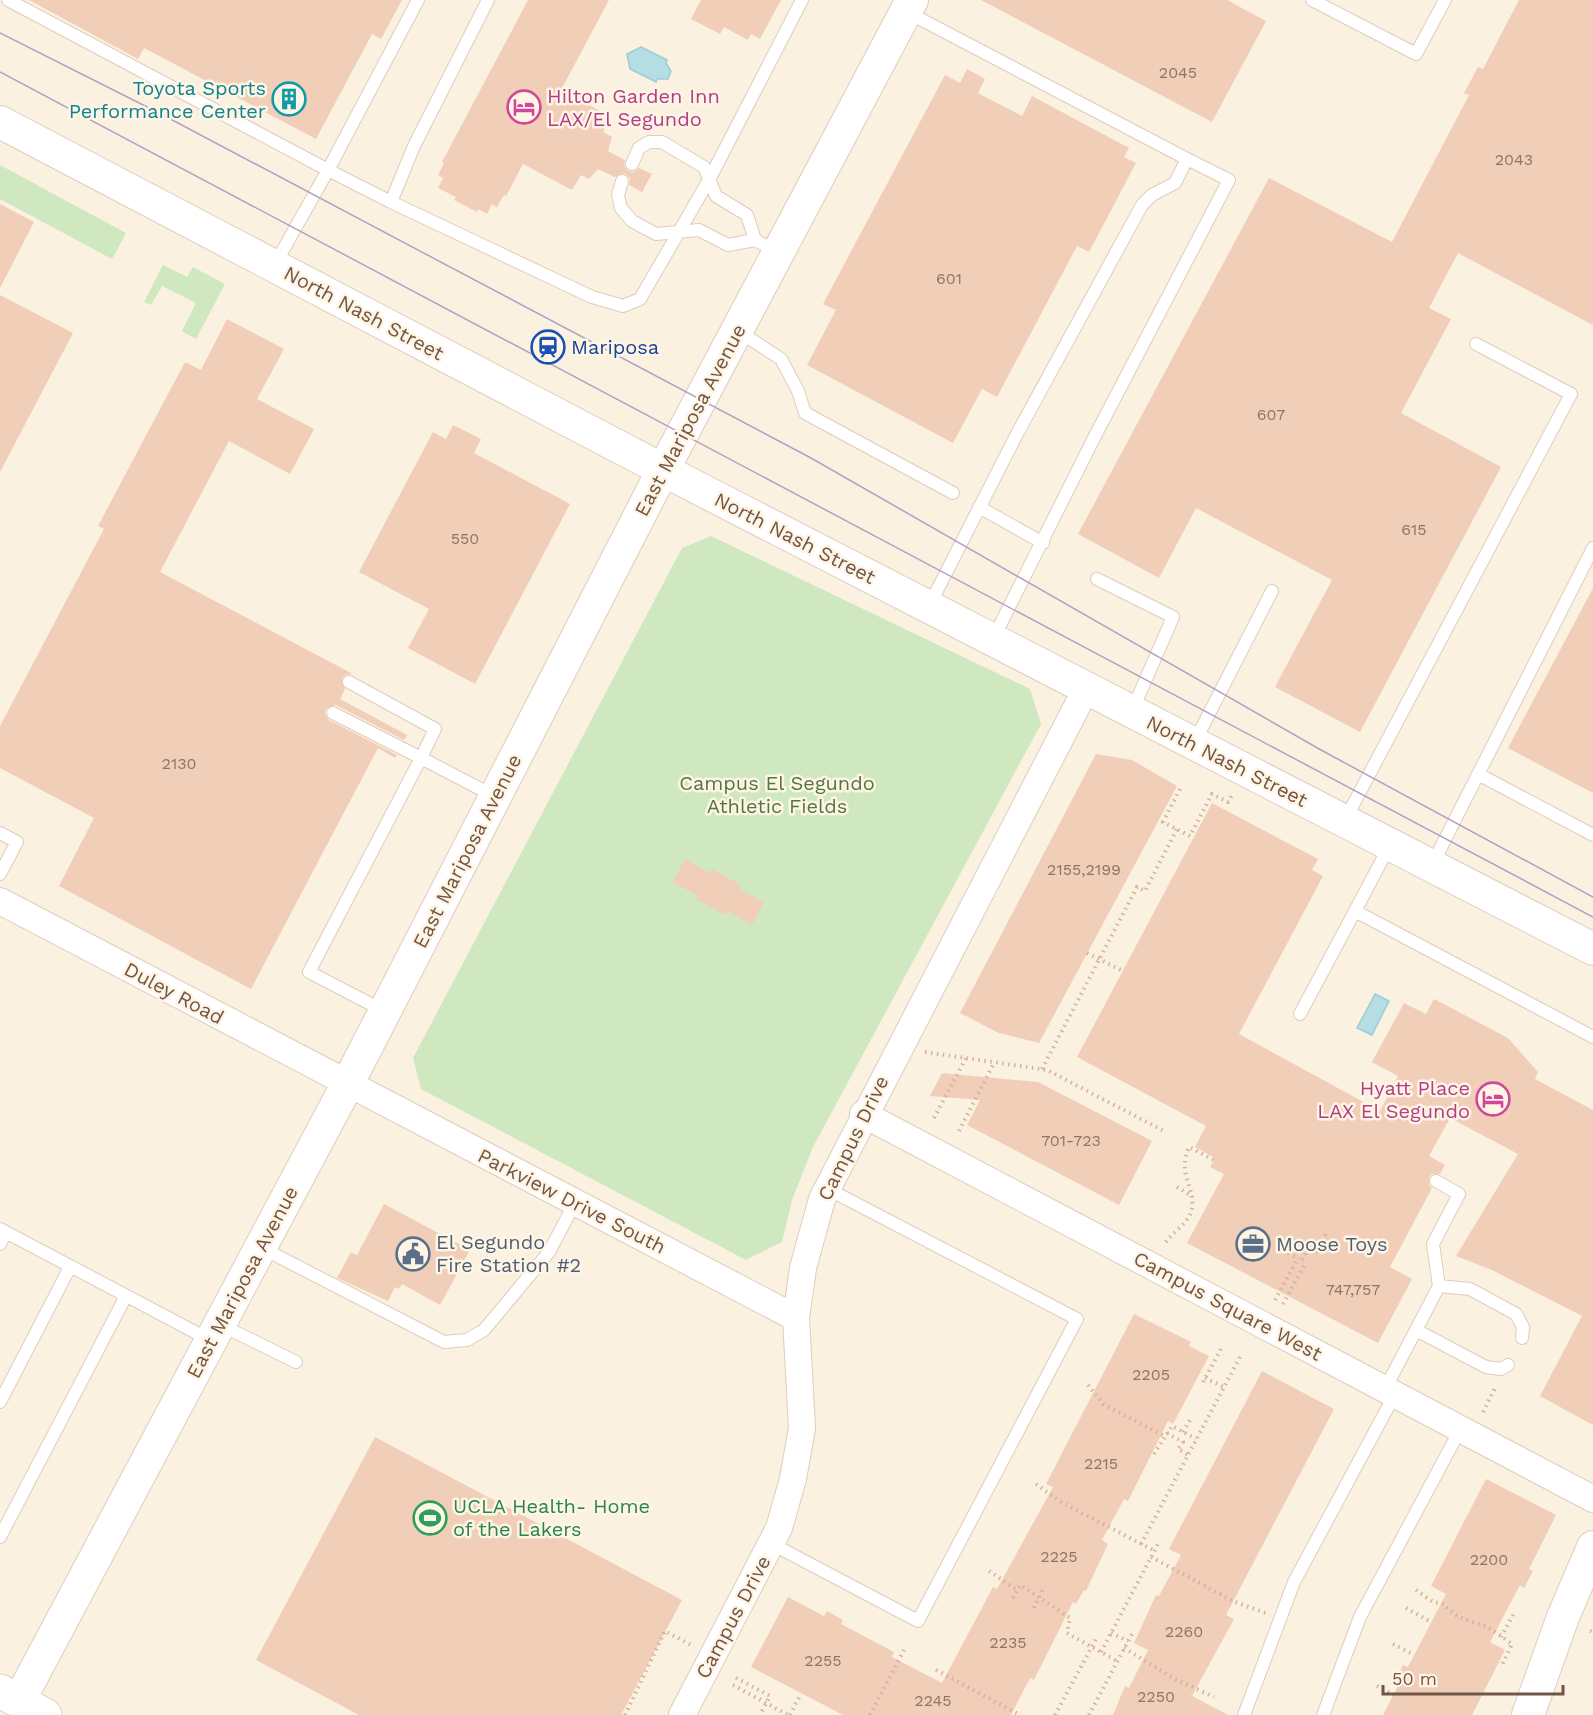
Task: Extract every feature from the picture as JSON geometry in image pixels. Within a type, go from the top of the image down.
[{"type":"street","name":"East Mariposa Avenue","points":[[19,1706],[347,1085],[663,470],[737,331],[766,246],[909,6]]},
{"type":"street","name":"North Nash Street","points":[[0,122],[663,470],[1593,949]]},
{"type":"street","name":"Campus Drive","points":[[682,1715],[779,1528],[794,1479],[802,1428],[796,1318],[804,1268],[826,1188],[1086,688]]},
{"type":"street","name":"Duley Road","points":[[0,901],[347,1085]]},
{"type":"street","name":"Parkview Drive South","points":[[347,1085],[796,1318]]},
{"type":"street","name":"Campus Square West","points":[[863,1114],[1593,1499]]},
{"type":"street","points":[[1528,1715],[1563,1617],[1593,1547]]},
{"type":"lane","points":[[8,0],[391,202],[592,297],[623,306],[640,299],[679,233],[802,0]]},
{"type":"lane","points":[[274,266],[418,0]]},
{"type":"lane","points":[[391,202],[414,146],[488,0]]},
{"type":"lane","points":[[1312,0],[1416,54],[1445,0]]},
{"type":"lane","points":[[909,6],[1229,180],[1087,450],[1043,543],[993,640]]},
{"type":"lane","points":[[632,164],[639,148],[649,142],[662,142],[704,167],[716,196],[747,214],[766,246]]},
{"type":"lane","points":[[928,607],[1018,432],[1142,205],[1152,195],[1175,183],[1187,159]]},
{"type":"lane","points":[[622,181],[618,195],[621,208],[632,221],[656,234],[679,233],[689,229],[699,230],[728,245],[766,246]]},
{"type":"lane","points":[[737,331],[780,359],[798,391],[805,413],[952,493]]},
{"type":"lane","points":[[1344,821],[1572,394],[1476,344]]},
{"type":"lane","points":[[979,507],[1043,543]]},
{"type":"lane","points":[[1432,866],[1593,548]]},
{"type":"lane","points":[[1097,579],[1173,617],[1132,712]]},
{"type":"lane","points":[[1193,744],[1272,591]]},
{"type":"lane","points":[[349,682],[435,729],[309,972],[385,1011]]},
{"type":"lane","points":[[333,713],[495,796]]},
{"type":"lane","points":[[1478,774],[1593,835]]},
{"type":"lane","points":[[0,833],[17,842],[0,874]]},
{"type":"lane","points":[[1300,1014],[1390,845]]},
{"type":"lane","points":[[1355,911],[1593,1037]]},
{"type":"lane","points":[[1244,1715],[1294,1582],[1390,1391],[1416,1330],[1439,1286],[1433,1244],[1459,1194],[1436,1181]]},
{"type":"lane","points":[[771,1544],[918,1622],[1077,1319],[826,1188]]},
{"type":"lane","points":[[261,1247],[444,1342],[467,1340],[484,1330],[549,1252],[575,1203]]},
{"type":"lane","points":[[2,1235],[126,1296],[296,1362]]},
{"type":"lane","points":[[0,1402],[70,1267]]},
{"type":"lane","points":[[1439,1286],[1470,1288],[1516,1314],[1524,1328],[1522,1338]]},
{"type":"lane","points":[[0,1537],[126,1296]]},
{"type":"lane","points":[[1416,1330],[1486,1366],[1501,1369],[1508,1365]]},
{"type":"lane","points":[[1323,1715],[1360,1617],[1461,1428]]},
{"type":"path","points":[[1180,789],[1163,822],[1190,836],[1212,794],[1228,802],[1236,787]]},
{"type":"path","points":[[1042,1069],[1137,887],[1145,891],[1177,830]]},
{"type":"path","points":[[1087,953],[1122,971]]},
{"type":"path","points":[[930,1053],[1042,1069],[1166,1132]]},
{"type":"path","points":[[934,1118],[966,1058]]},
{"type":"path","points":[[959,1131],[994,1062]]},
{"type":"path","points":[[1166,1242],[1192,1210],[1191,1195],[1184,1172],[1184,1158],[1189,1147],[1214,1160]]},
{"type":"path","points":[[1177,1187],[1191,1195]]},
{"type":"path","points":[[1275,1300],[1309,1248],[1317,1252],[1328,1230]]},
{"type":"path","points":[[1295,1240],[1319,1253]]},
{"type":"path","points":[[1288,1253],[1313,1266]]},
{"type":"path","points":[[1283,1305],[1302,1260]]},
{"type":"path","points":[[1221,1349],[1204,1380],[1224,1388]]},
{"type":"path","points":[[1141,1544],[1241,1355]]},
{"type":"path","points":[[1483,1412],[1496,1386],[1503,1384]]},
{"type":"path","points":[[1088,1385],[1103,1404],[1183,1442],[1178,1449],[1188,1455]]},
{"type":"path","points":[[1184,1432],[1190,1420]]},
{"type":"path","points":[[1154,1454],[1172,1426],[1196,1439]]},
{"type":"path","points":[[1035,1484],[1061,1502],[1155,1551]]},
{"type":"path","points":[[1101,1652],[1158,1544]]},
{"type":"path","points":[[1151,1557],[1235,1602],[1269,1614]]},
{"type":"path","points":[[989,1570],[1017,1590]]},
{"type":"path","points":[[1013,1598],[1020,1585],[1040,1596],[1070,1618],[1067,1633],[1117,1661]]},
{"type":"path","points":[[1034,1608],[1044,1587]]},
{"type":"path","points":[[1416,1590],[1433,1602],[1444,1604],[1448,1610],[1475,1624],[1483,1625],[1512,1644],[1501,1667]]},
{"type":"path","points":[[1406,1608],[1431,1622]]},
{"type":"path","points":[[1501,1637],[1514,1613]]},
{"type":"path","points":[[625,1715],[666,1631],[693,1646]]},
{"type":"path","points":[[1089,1715],[1133,1632]]},
{"type":"path","points":[[1111,1633],[1128,1641]]},
{"type":"path","points":[[1055,1715],[1096,1639]]},
{"type":"path","points":[[1393,1644],[1414,1655]]},
{"type":"path","points":[[1124,1648],[1173,1678],[1214,1698]]},
{"type":"path","points":[[870,1715],[904,1650]]},
{"type":"path","points":[[936,1670],[1020,1715]]},
{"type":"path","points":[[736,1678],[770,1696],[760,1715]]},
{"type":"path","points":[[733,1685],[789,1715],[800,1696]]},
{"type":"path","points":[[1377,1686],[1394,1695]]},
{"type":"green space","points":[[0,165],[126,233],[112,259],[0,199]]},
{"type":"green space","points":[[163,265],[187,277],[193,267],[225,284],[196,339],[182,331],[196,303],[162,286],[151,305],[144,302]]},
{"type":"green space","name":"Campus El Segundo Athletic Fields","points":[[711,536],[1030,689],[1041,724],[813,1147],[792,1200],[782,1242],[746,1260],[421,1089],[413,1058],[682,548]]},
{"type":"water","points":[[641,47],[667,60],[666,63],[671,71],[668,79],[657,79],[656,82],[630,69],[627,54]]},
{"type":"water","points":[[1375,994],[1389,1001],[1372,1035],[1357,1028]]},
{"type":"building","name":"Toyota Sports Performance Center","points":[[29,0],[402,0],[381,39],[372,34],[316,139],[144,48],[138,59]]},
{"type":"building","name":"Hilton Garden Inn LAX/El Segundo","points":[[528,0],[609,0],[561,90],[611,117],[603,132],[612,137],[608,151],[625,160],[624,165],[628,171],[633,172],[639,168],[652,174],[642,192],[629,185],[630,178],[624,173],[615,177],[598,169],[589,179],[581,175],[572,190],[523,164],[506,196],[504,195],[497,207],[492,204],[487,214],[478,209],[477,212],[454,200],[456,197],[438,188],[443,178],[438,175],[444,163],[442,162]]},
{"type":"building","name":"Hilton Garden Inn LAX/El Segundo","points":[[701,0],[781,0],[760,39],[751,34],[748,40],[724,27],[720,34],[691,19]]},
{"type":"building","points":[[981,0],[1227,0],[1266,21],[1212,122]]},
{"type":"building","points":[[1519,0],[1593,0],[1593,325],[1458,253],[1429,308],[1451,319],[1401,413],[1501,467],[1360,732],[1275,687],[1332,580],[1196,508],[1159,578],[1078,534],[1269,178],[1392,242],[1469,95],[1464,93],[1478,67],[1483,69]]},
{"type":"building","points":[[967,69],[985,79],[978,93],[1022,116],[1032,96],[1129,148],[1124,157],[1136,163],[1089,252],[1077,246],[997,397],[982,389],[953,443],[807,365],[836,310],[823,304],[945,75],[960,83]]},
{"type":"building","points":[[0,204],[34,222],[0,288]]},
{"type":"building","points":[[0,295],[73,333],[0,472]]},
{"type":"building","points":[[227,319],[284,349],[257,399],[314,429],[290,474],[229,441],[160,572],[353,674],[345,675],[342,679],[345,689],[340,699],[407,735],[404,740],[336,705],[326,709],[325,714],[329,720],[397,755],[395,758],[378,748],[251,989],[59,886],[94,818],[0,768],[0,726],[104,529],[98,526],[185,362],[201,370]]},
{"type":"building","points":[[453,425],[481,439],[474,453],[570,504],[475,684],[408,648],[429,609],[359,572],[433,432],[446,439]]},
{"type":"building","points":[[1593,588],[1593,793],[1508,748]]},
{"type":"building","points":[[1096,754],[1132,760],[1177,786],[1039,1043],[999,1033],[960,1013]]},
{"type":"building","points":[[1212,803],[1318,859],[1312,870],[1323,876],[1239,1034],[1380,1111],[1398,1076],[1372,1062],[1404,1003],[1426,1014],[1434,999],[1508,1038],[1538,1072],[1535,1079],[1593,1110],[1593,1425],[1540,1396],[1582,1316],[1492,1270],[1456,1256],[1518,1154],[1450,1118],[1429,1156],[1445,1165],[1440,1174],[1432,1174],[1429,1177],[1429,1185],[1432,1188],[1390,1267],[1412,1279],[1378,1343],[1187,1243],[1224,1174],[1210,1167],[1215,1158],[1195,1147],[1206,1126],[1077,1057]]},
{"type":"building","points":[[685,859],[710,873],[712,869],[741,885],[739,889],[764,902],[752,925],[728,911],[726,915],[696,899],[698,896],[673,882]]},
{"type":"building","points":[[942,1073],[1038,1082],[1152,1141],[1119,1205],[967,1125],[980,1100],[930,1096]]},
{"type":"building","name":"El Segundo Fire Station #2","points":[[384,1204],[470,1250],[440,1305],[402,1284],[399,1289],[395,1287],[388,1301],[337,1278],[351,1252],[357,1255]]},
{"type":"building","points":[[1134,1314],[1191,1342],[1189,1346],[1209,1356],[1173,1424],[1168,1421],[1128,1501],[1124,1499],[1102,1540],[1108,1544],[1086,1591],[1084,1590],[1076,1604],[1073,1602],[1034,1680],[1030,1678],[1011,1715],[843,1715],[751,1667],[788,1597],[824,1616],[827,1611],[843,1620],[841,1624],[894,1652],[892,1657],[942,1683],[993,1587],[997,1589],[1053,1487],[1046,1484]]},
{"type":"building","points":[[1262,1371],[1334,1409],[1226,1615],[1234,1619],[1192,1696],[1228,1715],[1113,1715],[1125,1686],[1129,1688],[1148,1650],[1134,1643],[1156,1595],[1159,1596],[1181,1555],[1169,1549]]},
{"type":"building","name":"UCLA Health- Home of the Lakers","points":[[375,1437],[682,1600],[621,1715],[359,1715],[256,1660]]},
{"type":"building","points":[[1486,1479],[1556,1515],[1529,1569],[1533,1571],[1524,1588],[1520,1585],[1490,1642],[1505,1650],[1472,1715],[1383,1715],[1399,1684],[1395,1682],[1403,1665],[1408,1667],[1446,1594],[1431,1586]]},
{"type":"tram line","points":[[0,33],[161,114],[811,458],[1321,750],[1593,897]]},
{"type":"tram line","points":[[0,72],[1593,917]]},
{"type":"place","name":"Toyota Sports Performance Center","points":[[289,99]]},
{"type":"place","name":"Hilton Garden Inn LAX/El Segundo","points":[[524,107]]},
{"type":"place","name":"Mariposa","points":[[548,347]]},
{"type":"place","name":"Hyatt Place LAX El Segundo","points":[[1493,1099]]},
{"type":"place","name":"Moose Toys","points":[[1253,1244]]},
{"type":"place","name":"El Segundo Fire Station #2","points":[[413,1254]]},
{"type":"place","name":"UCLA Health- Home of the Lakers","points":[[430,1518]]}]
